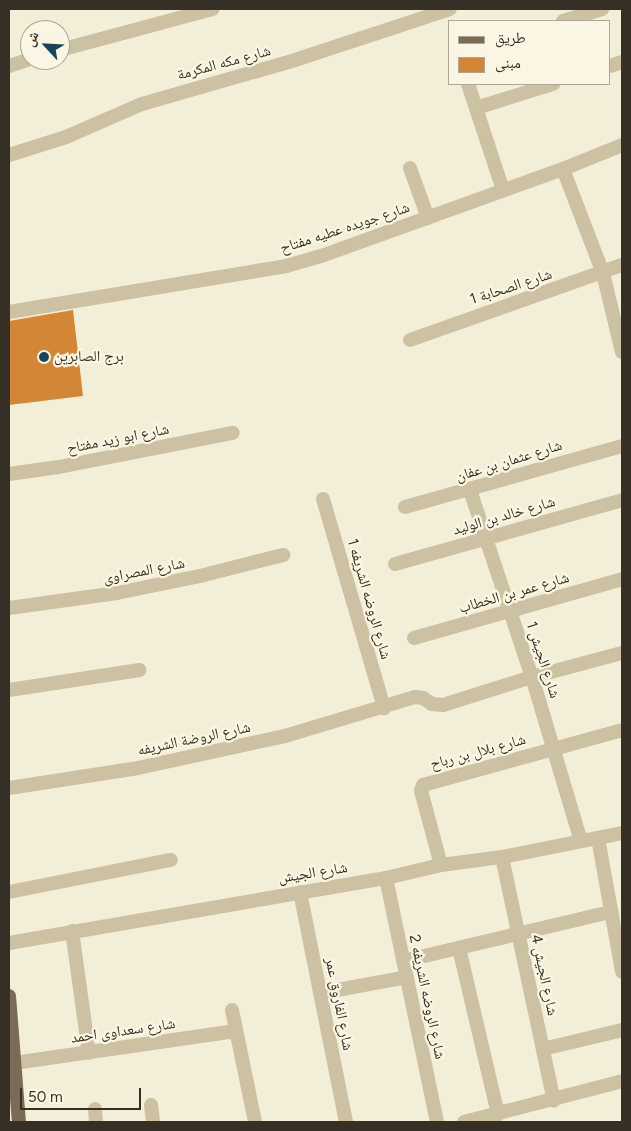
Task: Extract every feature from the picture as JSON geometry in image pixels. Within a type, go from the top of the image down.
[{"type":"main road","points":[[9,996],[19,1122]]},
{"type":"street","points":[[70,47],[213,9]]},
{"type":"street","name":"شارع مكه المكرمة","points":[[9,155],[66,137],[142,104],[296,60],[450,9]]},
{"type":"street","points":[[566,20],[602,9]]},
{"type":"street","points":[[468,85],[503,190]]},
{"type":"street","points":[[476,108],[550,85]]},
{"type":"street","name":"شارع جويده عطيه مفتاح","points":[[9,312],[286,266],[324,255],[428,218],[563,169],[622,145]]},
{"type":"street","points":[[410,168],[428,218]]},
{"type":"street","points":[[563,169],[603,272],[622,352]]},
{"type":"street","name":"شارع الصحابة 1","points":[[410,340],[622,265]]},
{"type":"street","name":"شارع ابو زيد مفتاح","points":[[9,474],[59,467],[233,433]]},
{"type":"street","name":"شارع عثمان بن عفان","points":[[405,507],[622,446]]},
{"type":"street","name":"شارع الجيش 1","points":[[470,490],[555,748],[581,841]]},
{"type":"street","name":"شارع الروضه الشريفه 1","points":[[323,499],[384,708]]},
{"type":"street","name":"شارع خالد بن الوليد","points":[[395,564],[622,500]]},
{"type":"street","name":"شارع المصراوى","points":[[9,608],[117,593],[283,556]]},
{"type":"street","name":"شارع عمر بن الخطاب","points":[[414,638],[622,579]]},
{"type":"street","name":"شارع الروضة الشريفه","points":[[9,788],[138,768],[286,736],[419,696],[432,704],[443,705],[532,677],[622,653]]},
{"type":"street","points":[[9,690],[139,670]]},
{"type":"street","name":"شارع بلال بن رباح","points":[[441,865],[421,791],[424,785],[622,730]]},
{"type":"street","name":"شارع الجيش","points":[[9,942],[386,878],[441,865],[502,857],[622,833]]},
{"type":"street","points":[[598,838],[622,972]]},
{"type":"street","name":"شارع الجيش 4","points":[[502,857],[554,1101]]},
{"type":"street","points":[[9,892],[171,860]]},
{"type":"street","name":"شارع الروضه الشريفه 2","points":[[386,878],[437,1122]]},
{"type":"street","name":"شارع الفاروق عمر","points":[[300,892],[346,1122]]},
{"type":"street","points":[[403,961],[611,912]]},
{"type":"street","points":[[72,931],[89,1053]]},
{"type":"street","points":[[459,948],[498,1114]]},
{"type":"street","points":[[321,994],[407,977]]},
{"type":"street","points":[[232,1010],[255,1122]]},
{"type":"street","points":[[543,1049],[622,1030]]},
{"type":"street","name":"شارع سعداوى احمد","points":[[14,1063],[236,1031]]},
{"type":"street","points":[[464,1122],[554,1101],[622,1081]]},
{"type":"street","points":[[150,1105],[153,1122]]},
{"type":"building","name":"برج الصابرين","points":[[73,310],[83,396],[9,405],[9,321]]},
{"type":"place","name":"برج الصابرين","points":[[44,357]]}]
